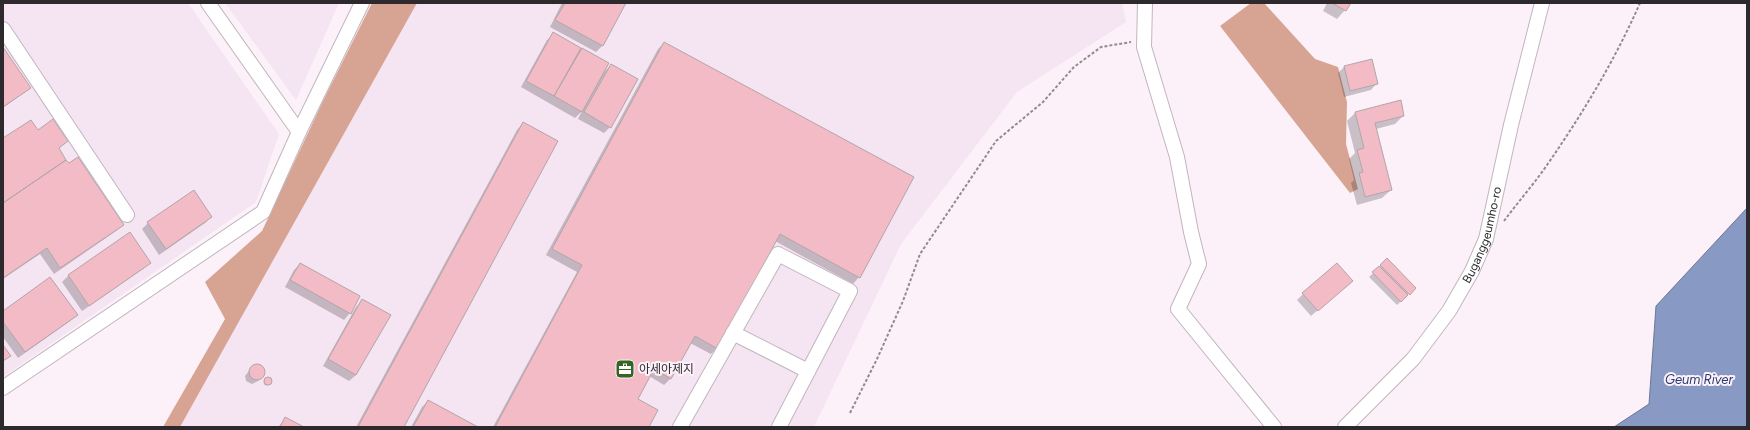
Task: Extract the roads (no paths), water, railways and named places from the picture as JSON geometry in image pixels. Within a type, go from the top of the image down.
[{"type":"street","points":[[208,3],[299,132]]},
{"type":"street","points":[[3,388],[263,212],[299,132],[362,3]]},
{"type":"street","points":[[1145,3],[1144,47],[1177,157],[1191,232],[1199,264],[1178,309],[1274,427]]},
{"type":"street","name":"Buganggeumho-ro","points":[[1345,427],[1413,359],[1449,311],[1472,271],[1486,239],[1511,125],[1542,3]]},
{"type":"street","points":[[3,29],[127,215]]},
{"type":"street","points":[[680,427],[778,254],[850,291],[779,427]]},
{"type":"street","points":[[733,333],[808,371]]},
{"type":"water","name":"Geum River","points":[[1747,208],[1747,427],[1614,427],[1649,404],[1656,306]]},
{"type":"place","name":"아세아제지","points":[[625,369]]}]
